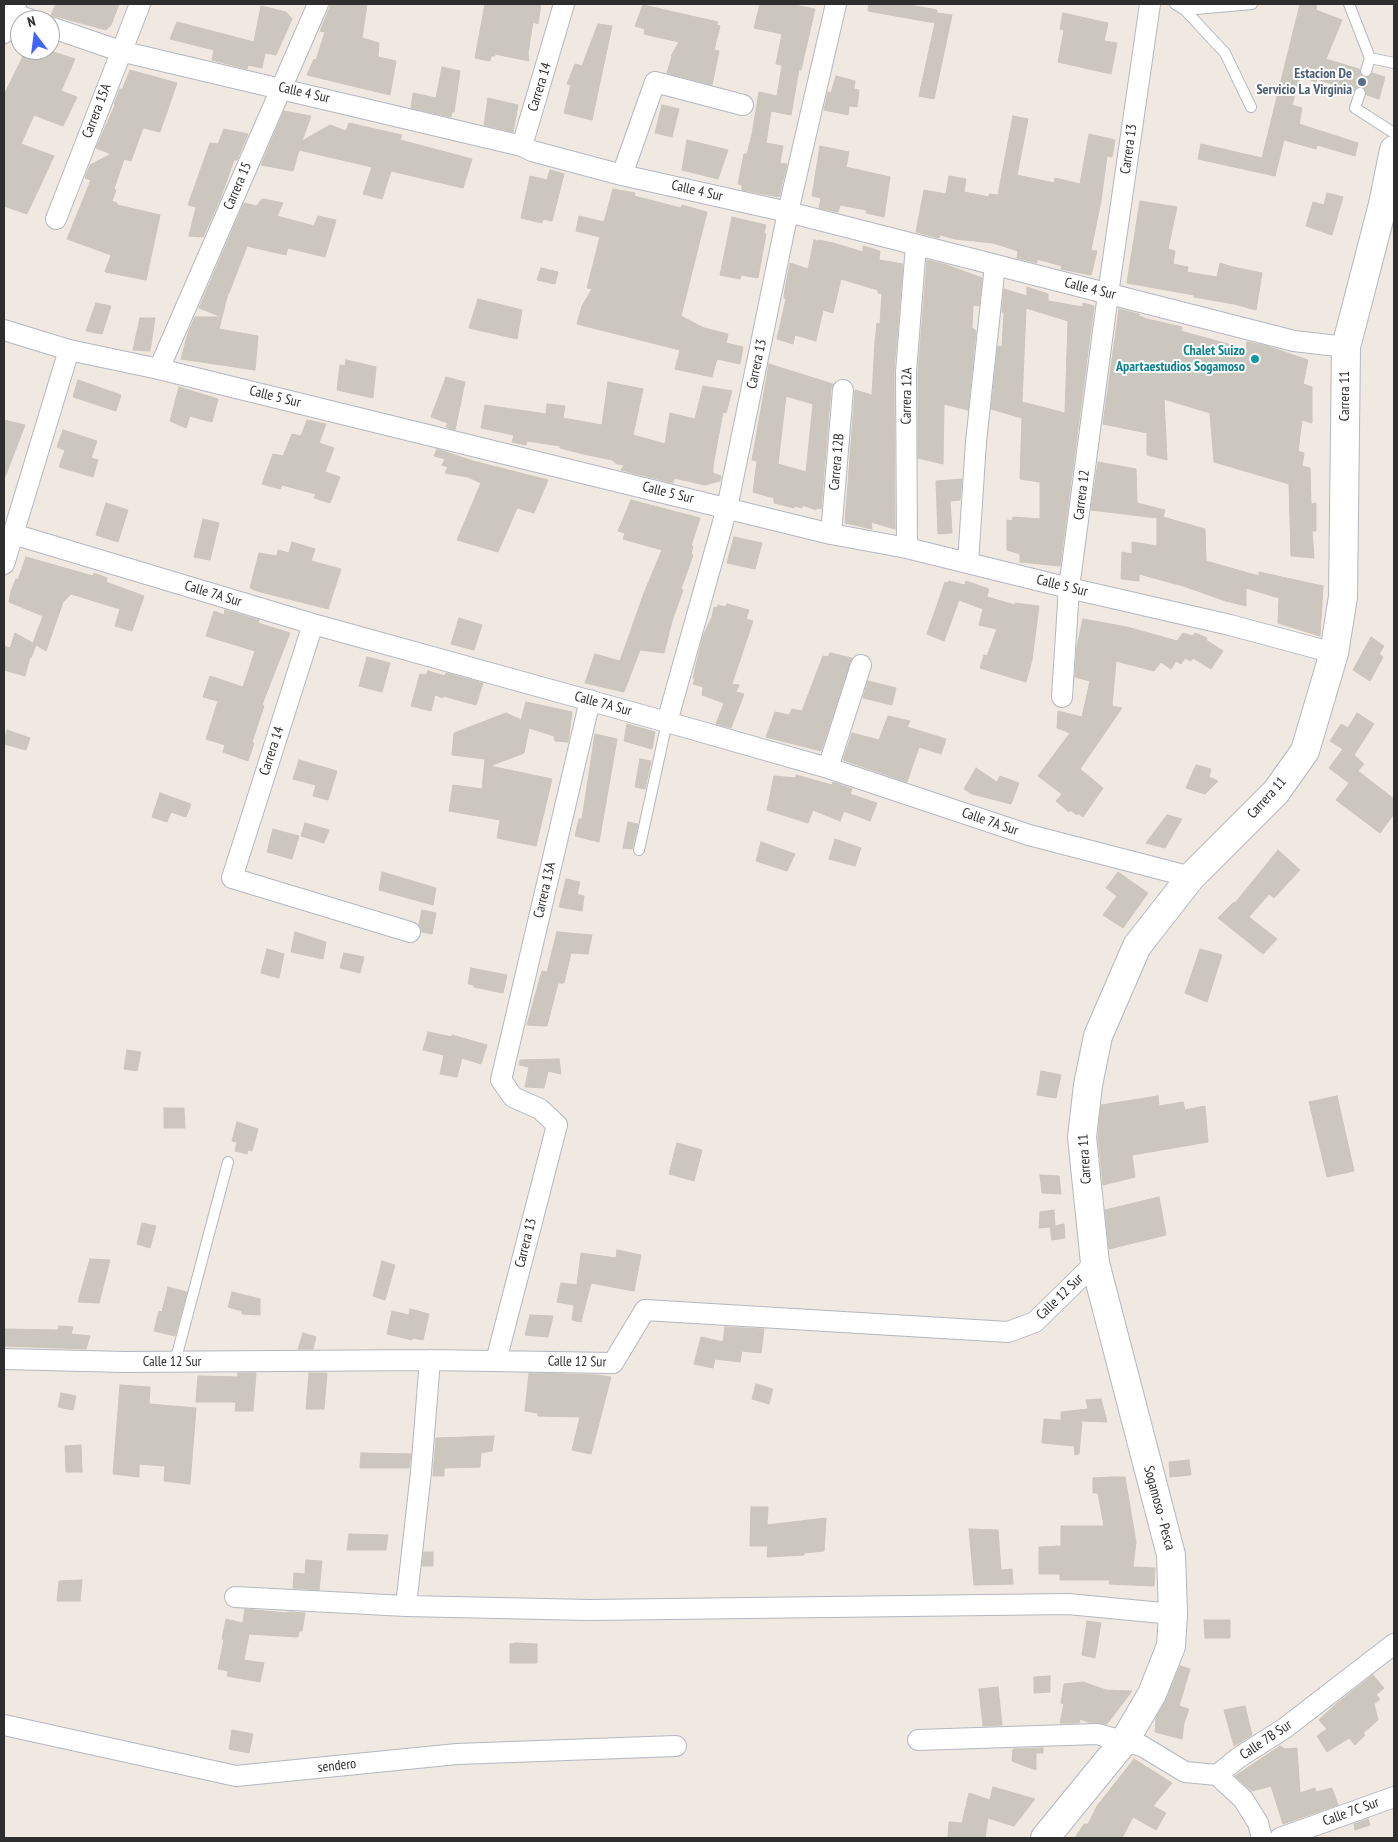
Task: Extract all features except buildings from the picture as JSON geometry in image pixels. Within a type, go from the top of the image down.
[{"type":"main road","name":"Carrera 11","points":[[1118,1352],[1095,1263],[1082,1137],[1088,1085],[1098,1036],[1137,946],[1191,877],[1276,792],[1305,751],[1334,653],[1343,598],[1346,347],[1383,204],[1394,150]]},
{"type":"main road","name":"Carrera 11","points":[[1383,204],[1394,177]]},
{"type":"main road","name":"Sogamoso - Pesca","points":[[1046,1838],[1125,1740],[1152,1694],[1171,1646],[1173,1614],[1171,1555],[1118,1352]]},
{"type":"street","name":"Carrera 15A","points":[[56,219],[120,51],[140,4]]},
{"type":"street","name":"Carrera 15","points":[[159,369],[318,4]]},
{"type":"street","name":"Carrera 14","points":[[522,146],[564,4]]},
{"type":"street","name":"Carrera 14","points":[[558,28],[574,4]]},
{"type":"street","name":"Carrera 13","points":[[668,722],[727,508],[788,212],[836,4]]},
{"type":"street","name":"Carrera 13","points":[[1108,294],[1150,4]]},
{"type":"street","points":[[4,33],[14,9]]},
{"type":"street","name":"Calle 4 Sur","points":[[60,30],[120,51],[522,146],[532,151],[622,175],[788,212],[1294,341],[1346,347]]},
{"type":"street","points":[[622,175],[655,82],[743,106]]},
{"type":"street","name":"Carrera 12A","points":[[907,548],[906,372],[916,245]]},
{"type":"street","points":[[968,563],[976,442],[995,265]]},
{"type":"street","name":"Carrera 12","points":[[1062,697],[1070,588],[1108,294]]},
{"type":"street","name":"Calle 5 Sur","points":[[4,330],[69,350],[159,369],[831,534],[907,548],[1230,625],[1334,653]]},
{"type":"street","points":[[4,564],[69,350]]},
{"type":"street","name":"Carrera 12B","points":[[831,534],[843,390]]},
{"type":"street","name":"Calle 7A Sur","points":[[13,534],[313,624],[828,768],[1028,835],[1191,877]]},
{"type":"street","name":"Carrera 14","points":[[313,624],[232,878],[410,932]]},
{"type":"street","points":[[828,768],[861,666]]},
{"type":"street","name":"Carrera 13A","points":[[556,1125],[540,1109],[513,1098],[501,1080],[590,700]]},
{"type":"street","name":"Carrera 13","points":[[496,1361],[556,1125]]},
{"type":"street","name":"Calle 12 Sur","points":[[4,1358],[125,1362],[430,1360],[613,1363],[645,1310],[1008,1332],[1035,1322],[1095,1263]]},
{"type":"street","points":[[406,1606],[421,1472],[430,1360]]},
{"type":"street","points":[[235,1597],[406,1606],[590,1610],[1068,1604],[1173,1614]]},
{"type":"street","name":"Calle 7B Sur","points":[[1217,1775],[1238,1758],[1285,1728],[1394,1644]]},
{"type":"street","name":"sendero","points":[[4,1725],[236,1776],[457,1754],[676,1746]]},
{"type":"street","points":[[918,1740],[1097,1734],[1125,1740],[1142,1746],[1185,1772],[1217,1775],[1243,1799],[1258,1823],[1262,1838]]},
{"type":"street","name":"Calle 7C Sur","points":[[1280,1838],[1394,1797]]},
{"type":"lane","points":[[1175,4],[1185,10],[1225,53],[1251,107]]},
{"type":"lane","points":[[1185,10],[1252,4]]},
{"type":"lane","points":[[1349,4],[1370,58],[1366,71]]},
{"type":"lane","points":[[1370,58],[1394,63]]},
{"type":"lane","points":[[1360,93],[1355,108],[1394,132]]},
{"type":"lane","points":[[639,850],[668,722]]},
{"type":"lane","points":[[175,1362],[228,1162]]},
{"type":"place","name":"Estacion De Servicio La Virginia","points":[[1362,82]]},
{"type":"place","name":"Chalet Suizo Apartaestudios Sogamoso","points":[[1255,359]]}]
